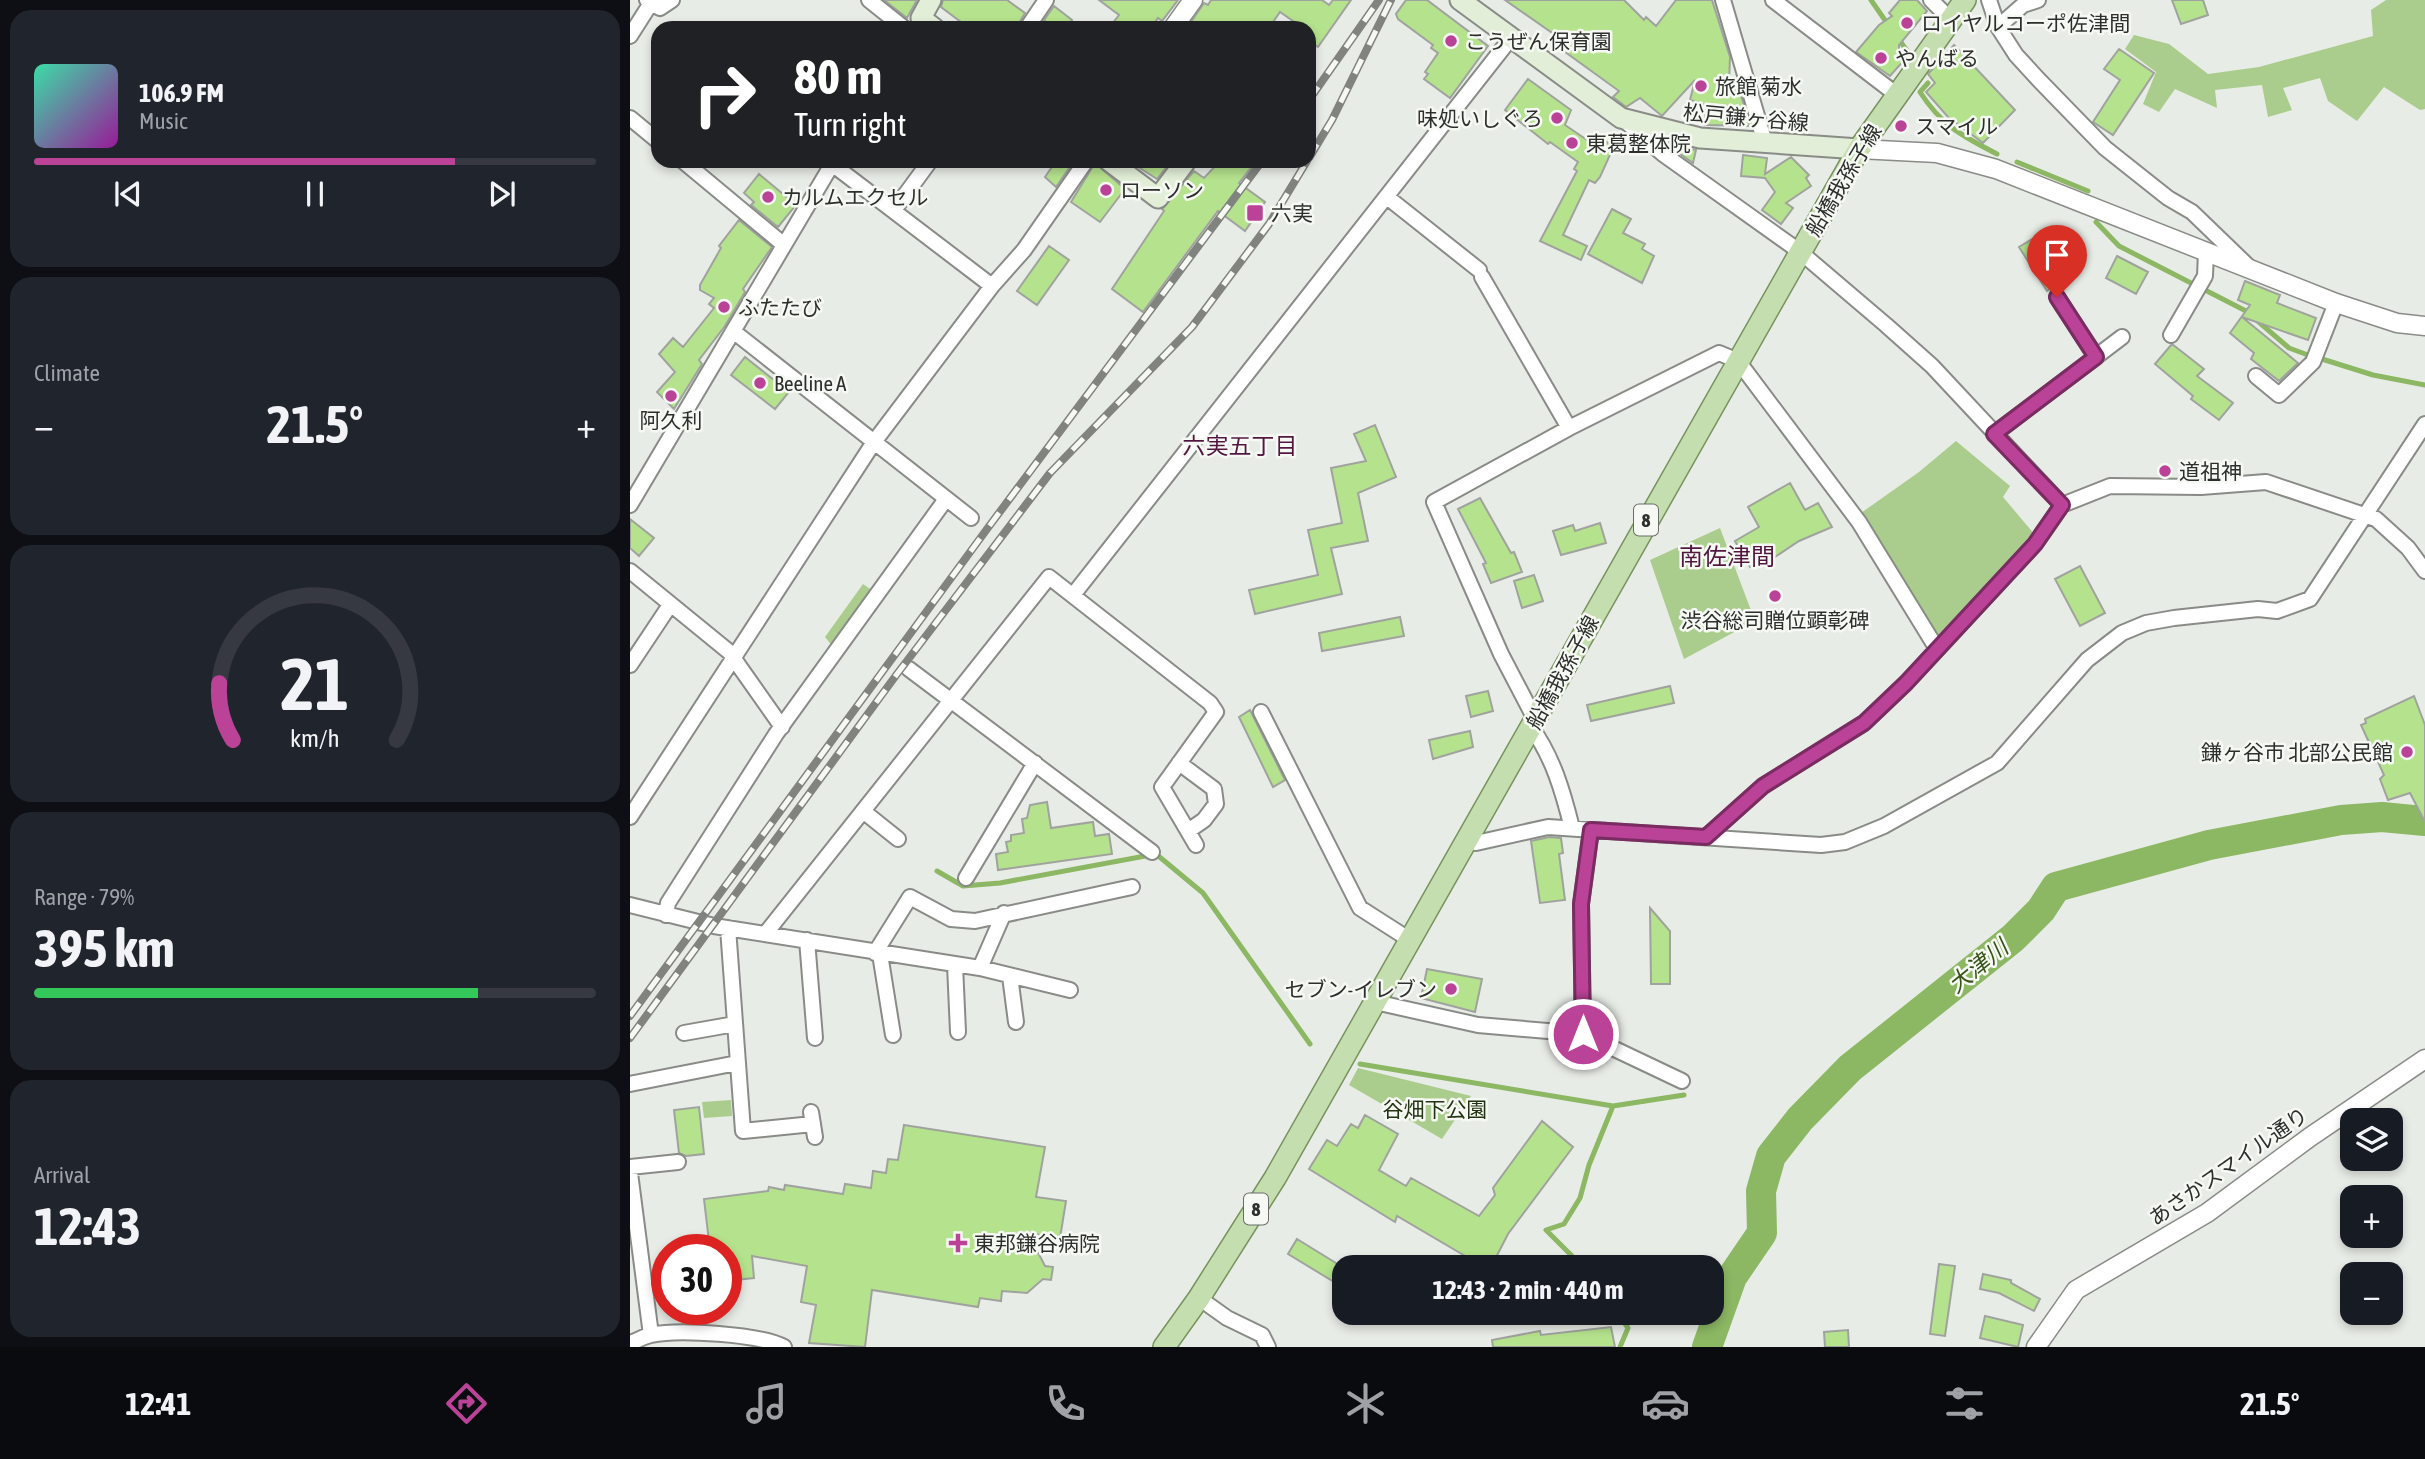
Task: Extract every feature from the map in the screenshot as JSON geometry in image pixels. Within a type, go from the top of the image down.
[{"type":"main road","points":[[920,21],[931,0]]},
{"type":"main road","name":"松戸鎌ヶ谷線","points":[[1460,0],[1621,118],[1675,134],[1859,149]]},
{"type":"main road","name":"船橋我孫子線","points":[[1164,1347],[1199,1298],[1275,1178],[1859,149],[1965,0]]},
{"type":"main road","points":[[1118,168],[1158,198],[1181,168]]},
{"type":"street","points":[[630,36],[649,2],[660,8],[672,0]]},
{"type":"street","points":[[869,0],[910,21]]},
{"type":"street","points":[[1032,21],[1046,0]]},
{"type":"street","points":[[1177,21],[1193,0]]},
{"type":"street","points":[[1723,0],[1765,143]]},
{"type":"street","points":[[1773,0],[1897,96]]},
{"type":"street","points":[[1931,0],[1951,20]]},
{"type":"street","points":[[1989,0],[1998,27],[2016,55],[2105,148],[2168,198],[2192,212],[2254,272]]},
{"type":"street","points":[[1998,27],[2023,5],[2038,0]]},
{"type":"street","points":[[1073,595],[1511,38]]},
{"type":"street","points":[[630,118],[651,135]]},
{"type":"street","points":[[1621,118],[1657,149],[1799,251],[1932,366],[2062,505]]},
{"type":"street","points":[[1859,149],[1937,153],[1996,169],[2336,303],[2398,323],[2425,326]]},
{"type":"street","points":[[691,168],[784,245]]},
{"type":"street","points":[[630,505],[830,168]]},
{"type":"street","points":[[839,168],[992,286]]},
{"type":"street","points":[[894,210],[925,168]]},
{"type":"street","points":[[630,817],[732,655],[874,442],[992,286],[1024,250],[1081,168]]},
{"type":"street","points":[[1387,197],[1480,273],[1569,428]]},
{"type":"street","points":[[2171,335],[2205,276],[2206,252]]},
{"type":"street","points":[[2057,297],[2096,357]]},
{"type":"street","points":[[2256,376],[2279,395],[2315,356],[2336,303]]},
{"type":"street","points":[[733,331],[971,518]]},
{"type":"street","points":[[1994,434],[2122,337]]},
{"type":"street","points":[[1572,828],[1562,787],[1434,502],[1569,428],[1719,353],[1738,361],[1859,523],[1937,649]]},
{"type":"street","points":[[1467,839],[1476,843],[1530,829],[1572,828],[1821,845],[1845,842],[1884,826],[1997,763],[2087,660],[2122,633],[2146,623],[2174,618],[2258,609],[2277,611],[2310,599],[2333,568],[2363,515],[2425,424]]},
{"type":"street","points":[[630,474],[641,485]]},
{"type":"street","points":[[1706,837],[1763,786],[1864,723],[2035,544],[2062,505],[2110,486],[2200,487],[2266,482],[2376,519],[2400,541],[2425,571]]},
{"type":"street","points":[[666,915],[668,903],[782,727],[946,499]]},
{"type":"street","points":[[630,571],[732,655],[782,727]]},
{"type":"street","points":[[766,933],[1049,577],[1210,703],[1216,712],[1162,787],[1196,845]]},
{"type":"street","points":[[630,665],[670,605]]},
{"type":"street","points":[[909,669],[1152,852]]},
{"type":"street","points":[[1261,712],[1360,908],[1410,940]]},
{"type":"street","points":[[965,878],[1035,763]]},
{"type":"street","points":[[1180,763],[1214,789],[1216,804],[1204,820],[1188,831]]},
{"type":"street","points":[[863,811],[898,839]]},
{"type":"street","points":[[1583,1034],[1581,904],[1591,830]]},
{"type":"street","points":[[893,1035],[877,954],[910,897],[951,919],[993,919],[1004,914],[1132,887]]},
{"type":"street","points":[[630,905],[728,928],[877,954],[980,968],[1070,990]]},
{"type":"street","points":[[980,968],[1004,914]]},
{"type":"street","points":[[728,928],[743,1131],[813,1125]]},
{"type":"street","points":[[807,940],[815,1038]]},
{"type":"street","points":[[955,964],[958,1032]]},
{"type":"street","points":[[1010,976],[1016,1022]]},
{"type":"street","points":[[1375,1002],[1478,1026],[1583,1034],[1682,1081]]},
{"type":"street","points":[[684,1033],[735,1024]]},
{"type":"street","name":"あさかスマイル通り","points":[[2036,1347],[2076,1290],[2207,1213],[2425,1059]]},
{"type":"street","points":[[630,1084],[737,1063]]},
{"type":"street","points":[[651,1335],[630,1170],[678,1162]]},
{"type":"street","points":[[1199,1298],[1227,1318],[1262,1335],[1268,1347]]},
{"type":"street","points":[[630,1343],[651,1335],[711,1333],[757,1338],[784,1347]]},
{"type":"green space","points":[[2386,0],[2425,0],[2425,109],[2420,110],[2384,87],[2357,121],[2328,101],[2320,78],[2283,88],[2292,110],[2268,117],[2262,85],[2215,90],[2217,108],[2175,89],[2159,112],[2143,104],[2156,72],[2125,49],[2134,35],[2169,44],[2208,74],[2259,67],[2373,36],[2371,10]]},
{"type":"green space","points":[[1956,441],[2010,486],[2003,497],[2035,535],[1943,639],[1937,638],[1861,513],[1919,472]]},
{"type":"green space","points":[[1720,528],[1755,621],[1684,659],[1650,560]]},
{"type":"green space","points":[[863,584],[873,591],[833,647],[825,637]]},
{"type":"green space","name":"谷畑下公園","points":[[1358,1068],[1471,1096],[1442,1139],[1349,1085]]},
{"type":"green space","points":[[731,1100],[732,1116],[704,1118],[702,1102]]},
{"type":"building","points":[[884,0],[917,0],[907,18]]},
{"type":"building","points":[[943,0],[1007,0],[1025,13],[1020,21],[960,21],[941,7]]},
{"type":"building","points":[[1099,0],[1178,0],[1162,21],[1158,18],[1156,21],[1114,21],[1119,15]]},
{"type":"building","points":[[1211,0],[1322,0],[1329,5],[1333,0],[1351,0],[1318,47],[1316,21],[1293,21],[1280,12],[1274,21],[1192,21],[1204,3],[1208,5]]},
{"type":"building","points":[[1406,0],[1427,0],[1488,46],[1450,98],[1424,79],[1428,74],[1425,72],[1438,53],[1431,48],[1433,45],[1398,19],[1396,14]]},
{"type":"building","points":[[1505,0],[1624,0],[1644,20],[1646,17],[1656,26],[1676,0],[1712,0],[1730,57],[1729,84],[1738,85],[1750,126],[1705,125],[1706,105],[1690,100],[1695,80],[1662,116],[1640,98],[1626,107],[1613,97],[1619,91],[1550,41],[1555,35]]},
{"type":"building","points":[[1900,0],[1917,0],[1927,11],[1899,45],[1899,51],[1907,57],[1890,76],[1856,52],[1879,25],[1892,16],[1889,13]]},
{"type":"building","points":[[2172,0],[2203,0],[2208,15],[2181,24]]},
{"type":"building","points":[[1054,6],[1072,20],[1045,21]]},
{"type":"building","points":[[1954,45],[2015,110],[1983,143],[1948,117],[1926,92],[1935,83],[1928,74]]},
{"type":"building","points":[[2119,49],[2154,73],[2113,135],[2093,122],[2120,80],[2104,69]]},
{"type":"building","points":[[1528,79],[1571,110],[1565,125],[1590,142],[1593,135],[1614,146],[1600,177],[1595,183],[1589,180],[1563,235],[1587,246],[1581,260],[1540,241],[1577,171],[1574,169],[1578,162],[1550,142],[1548,144],[1505,110]]},
{"type":"building","points":[[1663,141],[1696,150],[1693,163],[1669,146]]},
{"type":"building","points":[[1743,155],[1767,158],[1765,174],[1791,157],[1809,175],[1806,178],[1811,186],[1786,203],[1793,208],[1781,224],[1762,210],[1775,192],[1765,178],[1741,176]]},
{"type":"building","points":[[1051,168],[1069,168],[1056,187],[1045,177]]},
{"type":"building","points":[[1092,168],[1101,168],[1125,189],[1100,222],[1071,202]]},
{"type":"building","points":[[1140,168],[1166,168],[1157,179]]},
{"type":"building","points":[[1213,168],[1251,168],[1239,183],[1265,202],[1245,231],[1218,211],[1143,312],[1112,289],[1164,211],[1162,209],[1194,171],[1204,178]]},
{"type":"building","name":"カルムエクセル","points":[[759,174],[796,205],[778,227],[751,205],[754,202],[744,193]]},
{"type":"building","points":[[1612,209],[1631,219],[1623,233],[1645,244],[1642,249],[1654,256],[1642,283],[1588,254]]},
{"type":"building","points":[[739,220],[772,247],[743,289],[745,292],[725,326],[699,360],[702,364],[674,409],[657,392],[675,372],[659,354],[673,338],[683,347],[714,308],[709,304],[714,298],[700,290],[700,285],[721,248],[719,246]]},
{"type":"building","points":[[2039,235],[2050,252],[2062,244],[2079,271],[2047,291],[2019,247]]},
{"type":"building","points":[[1049,246],[1069,260],[1037,305],[1017,291]]},
{"type":"building","points":[[2117,256],[2148,272],[2136,294],[2106,278]]},
{"type":"building","points":[[2245,281],[2280,295],[2277,303],[2316,318],[2308,340],[2242,317],[2298,363],[2279,381],[2251,359],[2254,353],[2230,333],[2250,305],[2238,300]]},
{"type":"building","points":[[2172,344],[2204,369],[2197,376],[2233,403],[2219,420],[2191,399],[2193,396],[2155,364]]},
{"type":"building","name":"Beeline A","points":[[745,357],[789,392],[775,409],[731,375]]},
{"type":"building","points":[[1375,425],[1396,477],[1358,493],[1368,541],[1331,548],[1342,594],[1255,614],[1249,590],[1318,575],[1308,530],[1342,523],[1331,468],[1366,461],[1354,434]]},
{"type":"building","points":[[1790,483],[1805,510],[1818,503],[1832,527],[1799,541],[1760,567],[1758,563],[1750,567],[1735,541],[1759,527],[1748,507]]},
{"type":"building","points":[[1480,498],[1511,553],[1514,552],[1522,572],[1491,583],[1483,564],[1486,563],[1458,509]]},
{"type":"building","points":[[630,519],[654,538],[639,556],[630,548]]},
{"type":"building","points":[[1600,523],[1606,543],[1561,555],[1553,531],[1573,525],[1575,531]]},
{"type":"building","points":[[2080,566],[2105,613],[2080,626],[2055,579]]},
{"type":"building","points":[[1534,575],[1543,601],[1522,608],[1514,581]]},
{"type":"building","points":[[1400,617],[1404,636],[1322,651],[1319,633]]},
{"type":"building","points":[[1670,686],[1674,703],[1591,721],[1587,705]]},
{"type":"building","points":[[1488,691],[1493,711],[1471,717],[1466,696]]},
{"type":"building","points":[[2414,696],[2425,725],[2425,822],[2410,793],[2388,800],[2380,779],[2384,775],[2361,725],[2366,723],[2365,719]]},
{"type":"building","points":[[1250,710],[1285,780],[1273,787],[1239,717]]},
{"type":"building","points":[[1470,731],[1473,747],[1433,759],[1429,740]]},
{"type":"building","points":[[1047,802],[1051,828],[1093,822],[1095,836],[1109,834],[1112,854],[998,870],[996,854],[1008,852],[1006,842],[1011,841],[1011,835],[1024,833],[1022,819],[1027,818],[1030,805]]},
{"type":"building","points":[[1549,837],[1561,838],[1563,853],[1559,854],[1565,900],[1540,903],[1531,841]]},
{"type":"building","points":[[1650,908],[1670,931],[1670,984],[1651,984]]},
{"type":"building","name":"セブン-イレブン","points":[[1427,969],[1482,979],[1475,1012],[1421,998]]},
{"type":"building","points":[[699,1107],[704,1154],[686,1156],[679,1153],[674,1110]]},
{"type":"building","points":[[1365,1115],[1398,1134],[1379,1170],[1406,1186],[1411,1178],[1479,1216],[1495,1195],[1493,1188],[1542,1121],[1573,1147],[1508,1234],[1497,1255],[1464,1255],[1397,1216],[1395,1222],[1309,1169],[1327,1140],[1337,1146],[1351,1124],[1358,1128]]},
{"type":"building","points":[[904,1125],[1045,1147],[1036,1197],[1066,1201],[1060,1238],[1028,1233],[1045,1266],[1053,1267],[1051,1280],[1043,1279],[1027,1293],[1002,1291],[1001,1301],[980,1298],[978,1307],[872,1290],[865,1347],[809,1343],[816,1305],[801,1302],[807,1266],[752,1256],[754,1278],[742,1279],[742,1234],[708,1234],[704,1199],[768,1191],[769,1187],[784,1190],[785,1185],[843,1194],[845,1184],[871,1188],[873,1171],[886,1173],[888,1159],[898,1160]]},
{"type":"building","points":[[1297,1239],[1332,1261],[1332,1281],[1288,1254]]},
{"type":"building","points":[[1939,1264],[1955,1266],[1945,1336],[1930,1334]]},
{"type":"building","points":[[1983,1274],[2011,1280],[2011,1283],[2040,1299],[2034,1311],[1999,1293],[1980,1289]]},
{"type":"building","points":[[1985,1316],[2023,1325],[2018,1347],[1980,1338]]},
{"type":"building","points":[[1611,1327],[1615,1347],[1493,1347],[1492,1340],[1540,1331],[1541,1335]]},
{"type":"building","points":[[1848,1330],[1849,1347],[1825,1347],[1824,1332]]},
{"type":"waterway","points":[[1871,0],[1889,26]]},
{"type":"waterway","points":[[1897,37],[1908,52]]},
{"type":"waterway","points":[[1928,83],[1920,92],[1936,113],[1963,135],[1997,154]]},
{"type":"waterway","points":[[2017,162],[2088,191]]},
{"type":"waterway","points":[[2096,222],[2119,246],[2191,283]]},
{"type":"waterway","points":[[2205,290],[2246,311],[2289,348],[2308,355]]},
{"type":"waterway","points":[[2322,359],[2373,375],[2425,385]]},
{"type":"waterway","name":"大津川","points":[[1707,1347],[1732,1277],[1762,1233],[1761,1191],[1771,1156],[1800,1119],[1850,1068],[2013,938],[2041,910],[2056,887],[2209,845],[2341,820],[2382,817],[2425,821]]},
{"type":"waterway","points":[[937,871],[963,886],[1000,883],[1156,854],[1203,893],[1310,1044]]},
{"type":"waterway","points":[[1360,1064],[1613,1106],[1684,1095]]},
{"type":"waterway","points":[[1571,1255],[1546,1230],[1564,1224],[1580,1198],[1589,1165],[1613,1106]]},
{"type":"waterway","points":[[1620,1347],[1628,1328],[1626,1325]]},
{"type":"railway","points":[[1316,90],[1379,0]]},
{"type":"railway","points":[[1316,146],[1332,120],[1391,0]]},
{"type":"railway","points":[[630,1016],[987,529],[1257,168]]},
{"type":"railway","points":[[630,1038],[897,674],[1050,473],[1192,327],[1269,224],[1303,168]]},
{"type":"place","name":"ロイヤルコーポ佐津間","points":[[1907,23]]},
{"type":"place","name":"こうぜん保育園","points":[[1451,41]]},
{"type":"place","name":"やんばる","points":[[1881,58]]},
{"type":"place","name":"旅館 菊水","points":[[1701,86]]},
{"type":"place","name":"味処いしぐろ","points":[[1557,118]]},
{"type":"place","name":"スマイル","points":[[1901,126]]},
{"type":"place","name":"東葛整体院","points":[[1572,143]]},
{"type":"place","name":"ローソン","points":[[1106,190]]},
{"type":"place","name":"カルムエクセル","points":[[768,197]]},
{"type":"place","name":"六実","points":[[1255,213]]},
{"type":"place","name":"ふたたび","points":[[724,307]]},
{"type":"place","name":"Beeline A","points":[[760,383]]},
{"type":"place","name":"阿久利","points":[[671,396]]},
{"type":"place","name":"道祖神","points":[[2165,471]]},
{"type":"place","name":"渋谷総司贈位顕彰碑","points":[[1775,596]]},
{"type":"place","name":"鎌ヶ谷市 北部公民館","points":[[2407,752]]},
{"type":"place","name":"セブン-イレブン","points":[[1451,989]]},
{"type":"place","name":"東邦鎌谷病院","points":[[958,1243]]},
{"type":"district","name":"六実五丁目","points":[[1240,446]]},
{"type":"district","name":"南佐津間","points":[[1727,556]]},
{"type":"route","points":[[1583,1034],[1581,904],[1591,830],[1706,837],[1763,786],[1864,723],[1906,683],[2035,544],[2062,505],[1994,434],[2096,357],[2057,297]]}]
